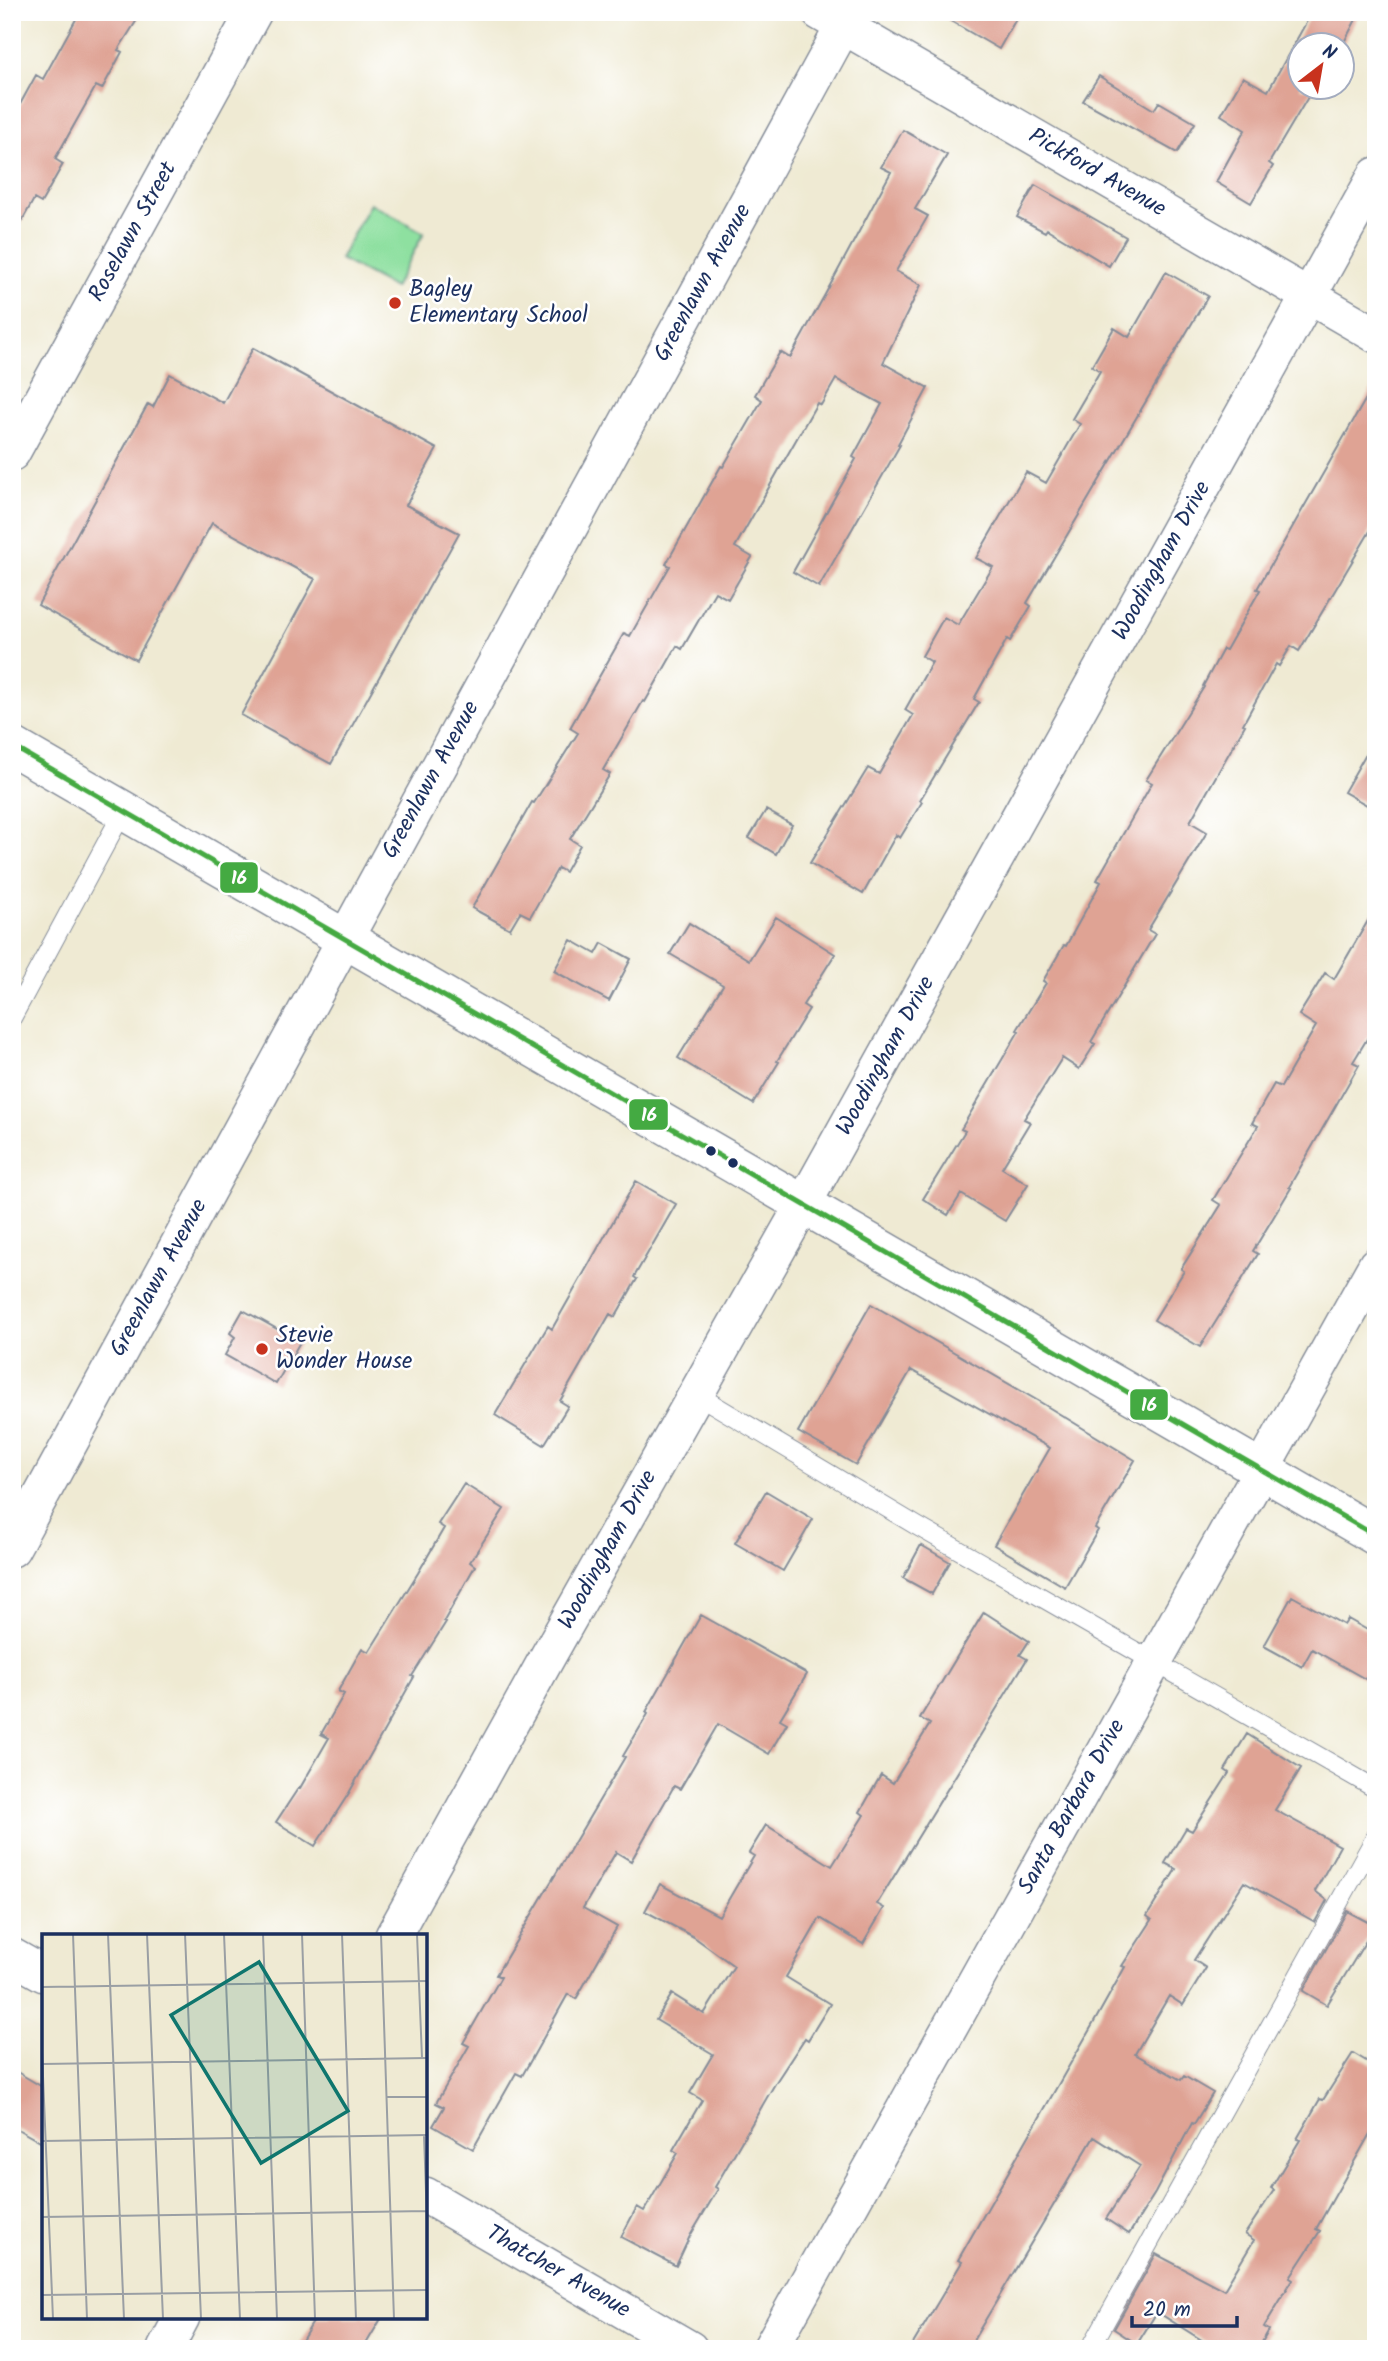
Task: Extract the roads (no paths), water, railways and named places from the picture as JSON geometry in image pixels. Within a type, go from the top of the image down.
[{"type":"street","name":"Roselawn Street","points":[[12,453],[254,12]]},
{"type":"street","name":"Pickford Avenue","points":[[838,17],[1376,335]]},
{"type":"street","name":"Greenlawn Avenue","points":[[12,1549],[344,938],[838,17]]},
{"type":"street","name":"Woodingham Drive","points":[[394,1934],[1376,175]]},
{"type":"street","points":[[12,746],[1376,1536]]},
{"type":"street","name":"Santa Barbara Drive","points":[[770,2349],[1376,1265]]},
{"type":"street","points":[[12,1956],[42,1974]]},
{"type":"street","name":"Thatcher Avenue","points":[[427,2196],[691,2349]]},
{"type":"street","points":[[164,2349],[181,2319]]},
{"type":"lane","points":[[12,1018],[124,810]]},
{"type":"lane","points":[[696,1394],[917,1526],[1376,1789]]},
{"type":"lane","points":[[1090,2349],[1376,1836]]},
{"type":"place","name":"Bagley Elementary School","points":[[395,303]]},
{"type":"place","name":"Stevie Wonder House","points":[[262,1349]]}]
